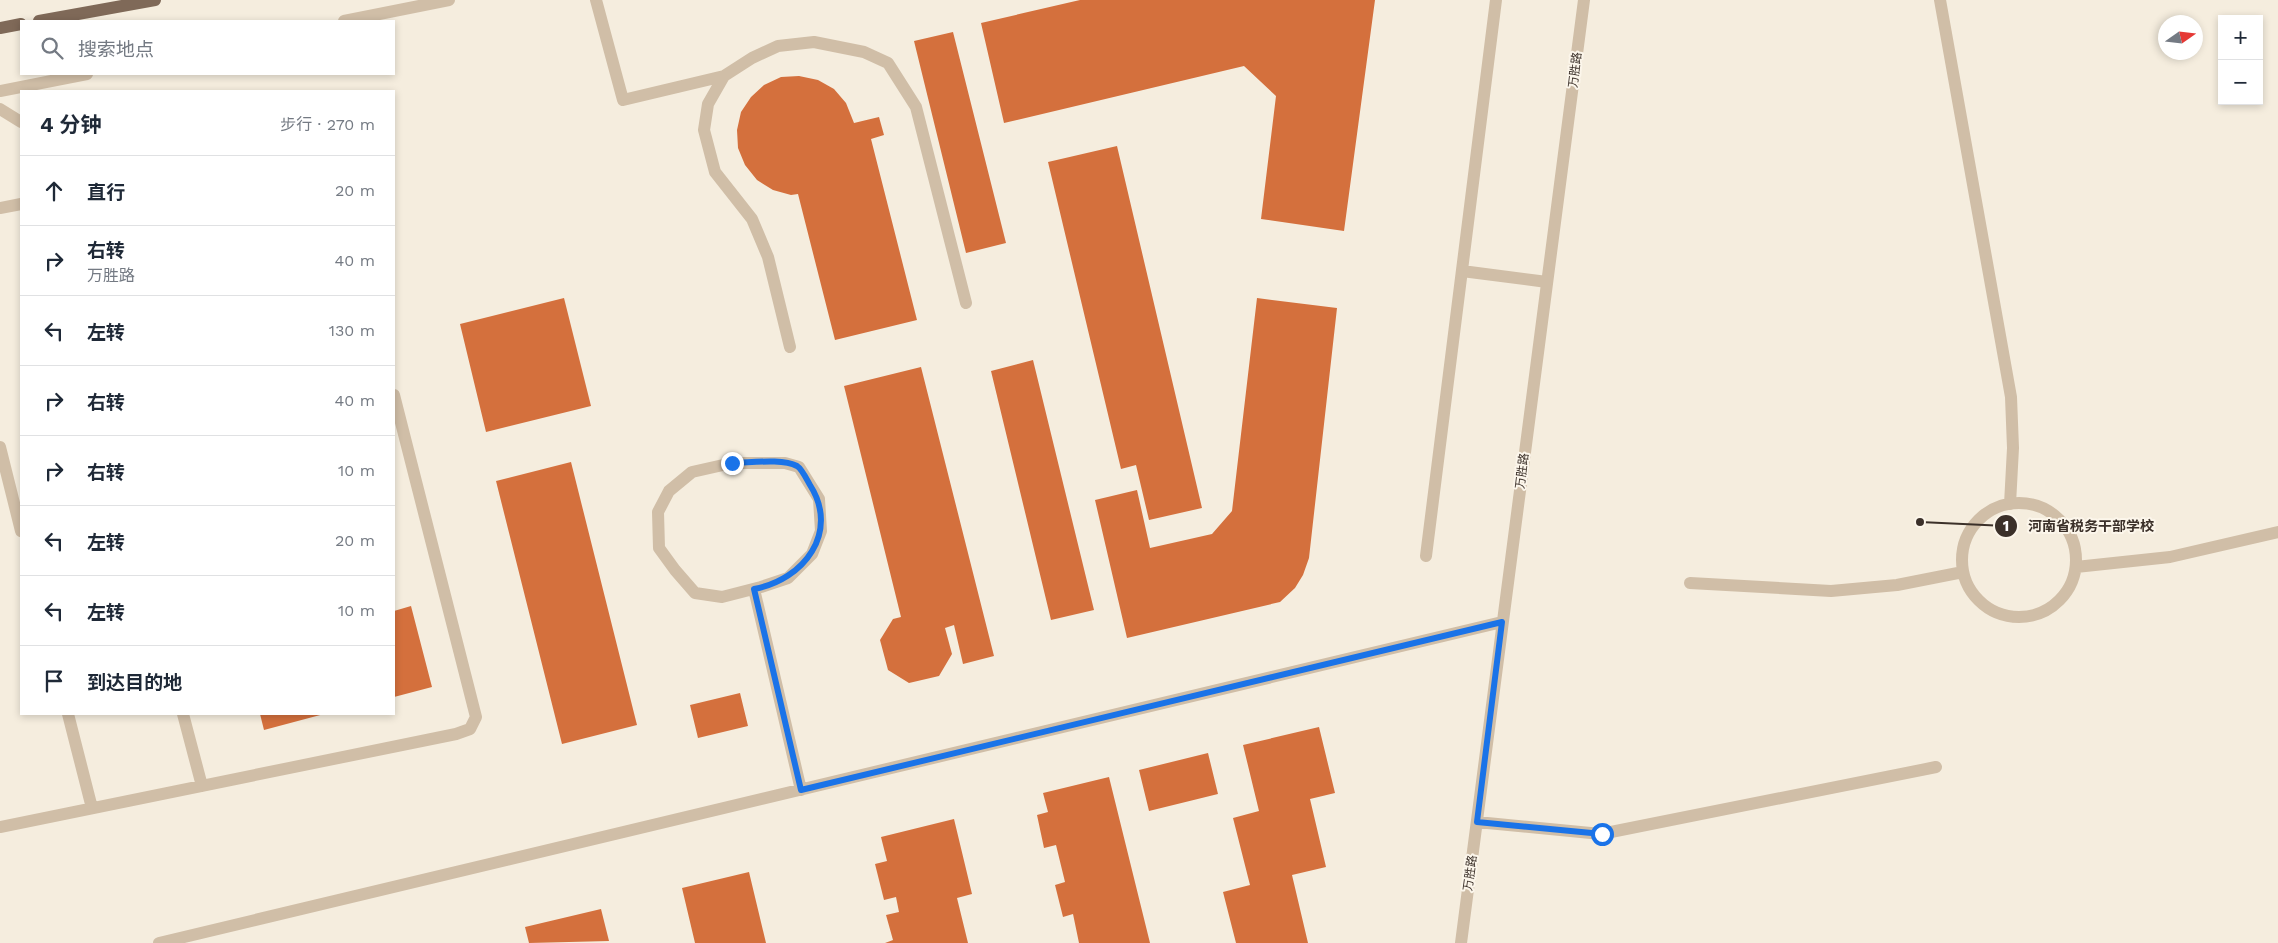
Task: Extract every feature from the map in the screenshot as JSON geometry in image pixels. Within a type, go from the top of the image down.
[{"type":"main road","points":[[44,20],[155,0]]},
{"type":"main road","points":[[0,28],[20,24]]},
{"type":"street","points":[[349,20],[449,0]]},
{"type":"street","points":[[596,0],[622,100],[724,76],[752,58],[778,46],[814,42],[864,52],[888,63],[916,108],[966,303]]},
{"type":"street","points":[[1426,556],[1496,0]]},
{"type":"street","name":"万胜路","points":[[1460,943],[1584,0]]},
{"type":"street","points":[[1940,0],[2012,397],[2013,448],[2010,504]]},
{"type":"street","points":[[0,91],[82,75]]},
{"type":"street","points":[[724,76],[708,104],[704,130],[710,155],[715,172],[752,219],[768,256],[790,347]]},
{"type":"street","points":[[0,109],[20,121]]},
{"type":"street","points":[[0,208],[20,204]]},
{"type":"street","points":[[1462,271],[1547,282]]},
{"type":"street","points":[[0,827],[456,734],[470,729],[476,717],[395,399]]},
{"type":"street","points":[[0,447],[20,526]]},
{"type":"street","points":[[732,463],[785,463],[799,467],[819,499],[821,531],[812,554],[788,578],[754,589],[722,597],[695,593],[659,548],[658,512],[669,491],[692,472],[732,463]]},
{"type":"street","points":[[2010,504],[2028,504],[2045,509],[2059,520],[2070,534],[2075,550],[2076,568],[2071,584],[2061,599],[2047,610],[2031,616],[2013,618],[1997,613],[1981,603],[1970,589],[1963,572],[1962,554],[1968,536],[1978,520],[1992,510],[2010,504]]},
{"type":"street","points":[[2076,568],[2170,557],[2278,532]]},
{"type":"street","points":[[1690,583],[1831,591],[1897,586],[1963,572]]},
{"type":"street","points":[[754,589],[801,790]]},
{"type":"street","points":[[160,943],[1502,622]]},
{"type":"street","points":[[68,715],[92,808]]},
{"type":"street","points":[[183,715],[202,786]]},
{"type":"street","points":[[1477,822],[1602,834],[1936,767]]},
{"type":"building","points":[[1080,0],[1375,0],[1344,231],[1261,219],[1276,96],[1244,66],[1004,123],[981,23]]},
{"type":"building","points":[[953,32],[1006,243],[966,253],[914,41]]},
{"type":"building","points":[[799,76],[818,80],[834,89],[846,103],[854,123],[879,117],[884,135],[871,139],[917,320],[835,340],[798,194],[791,195],[773,190],[757,180],[745,165],[738,148],[737,130],[741,112],[751,97],[764,85],[781,77]]},
{"type":"building","points":[[1117,146],[1202,508],[1149,520],[1136,465],[1121,469],[1048,162]]},
{"type":"building","points":[[564,298],[591,406],[486,432],[460,324]]},
{"type":"building","points":[[1257,298],[1337,308],[1309,558],[1303,575],[1295,588],[1280,602],[1127,638],[1095,500],[1137,490],[1150,548],[1212,534],[1232,511]]},
{"type":"building","points":[[1033,360],[1094,610],[1051,620],[991,371]]},
{"type":"building","points":[[921,367],[994,656],[963,664],[954,625],[945,628],[952,654],[939,676],[909,683],[888,670],[880,640],[893,619],[901,617],[844,386]]},
{"type":"building","points":[[571,462],[637,725],[562,744],[496,481]]},
{"type":"building","points":[[411,606],[432,687],[395,697],[395,611]]},
{"type":"building","points":[[740,693],[748,726],[698,738],[690,705]]},
{"type":"building","points":[[260,715],[320,715],[264,730]]},
{"type":"building","points":[[1319,727],[1335,793],[1310,799],[1326,867],[1292,875],[1308,943],[1236,943],[1223,892],[1250,885],[1233,818],[1259,811],[1243,745]]},
{"type":"building","points":[[1208,753],[1218,794],[1149,811],[1139,770]]},
{"type":"building","points":[[1109,777],[1150,943],[1079,943],[1073,914],[1063,917],[1055,885],[1065,882],[1056,845],[1044,848],[1037,815],[1048,812],[1043,793]]},
{"type":"building","points":[[954,819],[972,894],[957,898],[968,943],[885,943],[893,940],[886,915],[899,912],[896,897],[884,900],[875,864],[887,861],[881,837]]},
{"type":"building","points":[[749,872],[766,943],[695,943],[682,888]]},
{"type":"building","points":[[601,909],[609,941],[529,943],[525,927]]},
{"type":"place","name":"河南省税务干部学校","points":[[1920,522]]},
{"type":"route","points":[[732,463],[785,463],[799,467],[819,499],[821,531],[812,554],[788,578],[754,589],[801,790],[1502,622],[1477,822],[1564,832],[1602,834]]}]
